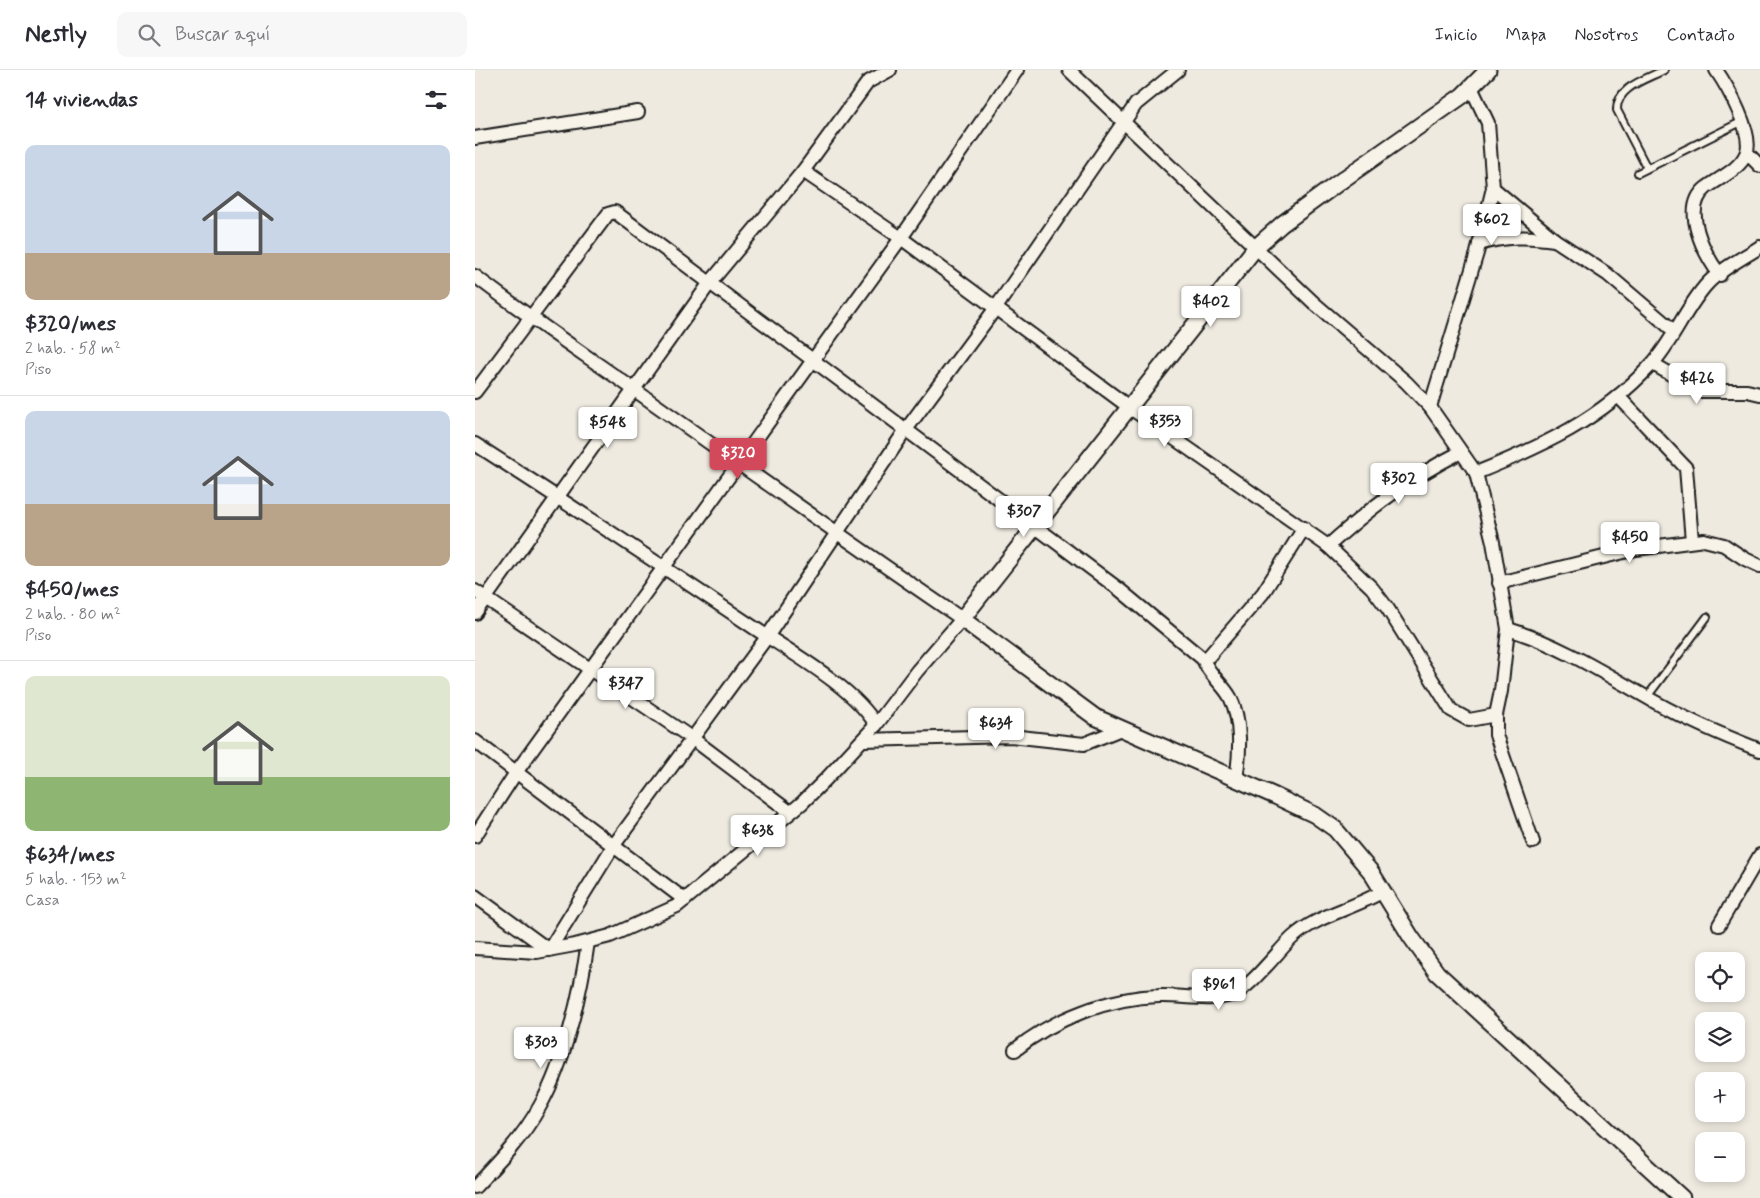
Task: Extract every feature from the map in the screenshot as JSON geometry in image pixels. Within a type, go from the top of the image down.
[{"type":"street","points":[[475,613],[480,595],[557,497],[709,284],[803,171],[868,82],[890,70]]},
{"type":"street","points":[[475,836],[517,771],[901,238],[1017,70]]},
{"type":"street","points":[[1069,70],[1256,247],[1430,407],[1476,473],[1493,542],[1508,629],[1501,691],[1496,716],[1496,735],[1533,842]]},
{"type":"street","points":[[549,950],[614,845],[767,636],[837,535],[905,431],[995,309],[1123,122],[1136,104],[1178,70]]},
{"type":"street","points":[[475,948],[537,952],[588,942],[641,923],[685,900],[790,812],[826,779],[876,725],[917,671],[962,619],[1256,247],[1282,224],[1434,117],[1471,87],[1488,70]]},
{"type":"street","points":[[1719,274],[1707,258],[1695,226],[1696,206],[1704,190],[1739,164],[1747,153],[1745,126],[1720,71]]},
{"type":"street","points":[[1430,407],[1479,244],[1493,188],[1488,123],[1471,87]]},
{"type":"street","points":[[475,138],[638,112]]},
{"type":"street","points":[[1747,153],[1760,166]]},
{"type":"street","points":[[803,171],[901,238],[1129,407],[1329,546],[1372,588],[1388,609],[1451,710],[1469,720],[1496,716]]},
{"type":"street","points":[[1493,188],[1555,240],[1607,274],[1673,331]]},
{"type":"street","points":[[475,392],[608,214],[615,212],[1033,527],[1120,590],[1203,658],[1209,673],[1230,697],[1236,713],[1238,742],[1236,780]]},
{"type":"street","points":[[1479,244],[1498,238],[1527,236],[1555,240]]},
{"type":"street","points":[[1476,473],[1519,456],[1583,424],[1618,396],[1653,364],[1673,331],[1708,282],[1760,247]]},
{"type":"street","points":[[475,276],[531,318],[633,388],[837,535],[962,619],[1082,710],[1121,730],[1315,814],[1335,829],[1371,872],[1425,959],[1437,973],[1682,1198]]},
{"type":"street","points":[[1653,364],[1700,392],[1747,391],[1760,394]]},
{"type":"street","points":[[1618,396],[1686,468],[1692,542]]},
{"type":"street","points":[[475,444],[663,566],[847,692],[869,714],[876,725]]},
{"type":"street","points":[[1329,546],[1351,525],[1410,479],[1461,452]]},
{"type":"street","points":[[1203,658],[1209,656],[1252,608],[1304,528]]},
{"type":"street","points":[[1499,583],[1636,549],[1704,540],[1724,545],[1745,559],[1760,566]]},
{"type":"street","points":[[480,595],[693,739],[790,812]]},
{"type":"street","points":[[1508,629],[1538,638],[1607,673],[1697,724],[1760,750]]},
{"type":"street","points":[[863,740],[1011,736],[1084,744],[1121,730]]},
{"type":"street","points":[[475,740],[685,900]]},
{"type":"street","points":[[1719,925],[1760,855]]},
{"type":"street","points":[[1015,1050],[1033,1036],[1077,1015],[1131,998],[1159,996],[1211,998],[1234,994],[1301,930],[1359,905],[1383,891]]},
{"type":"street","points":[[475,896],[549,950]]},
{"type":"street","points":[[475,1186],[506,1155],[541,1105],[559,1060],[582,980],[588,942]]},
{"type":"lane","points":[[1647,168],[1617,110],[1617,104],[1625,91],[1664,70]]},
{"type":"lane","points":[[1638,172],[1743,121]]},
{"type":"lane","points":[[1647,697],[1707,617]]}]
